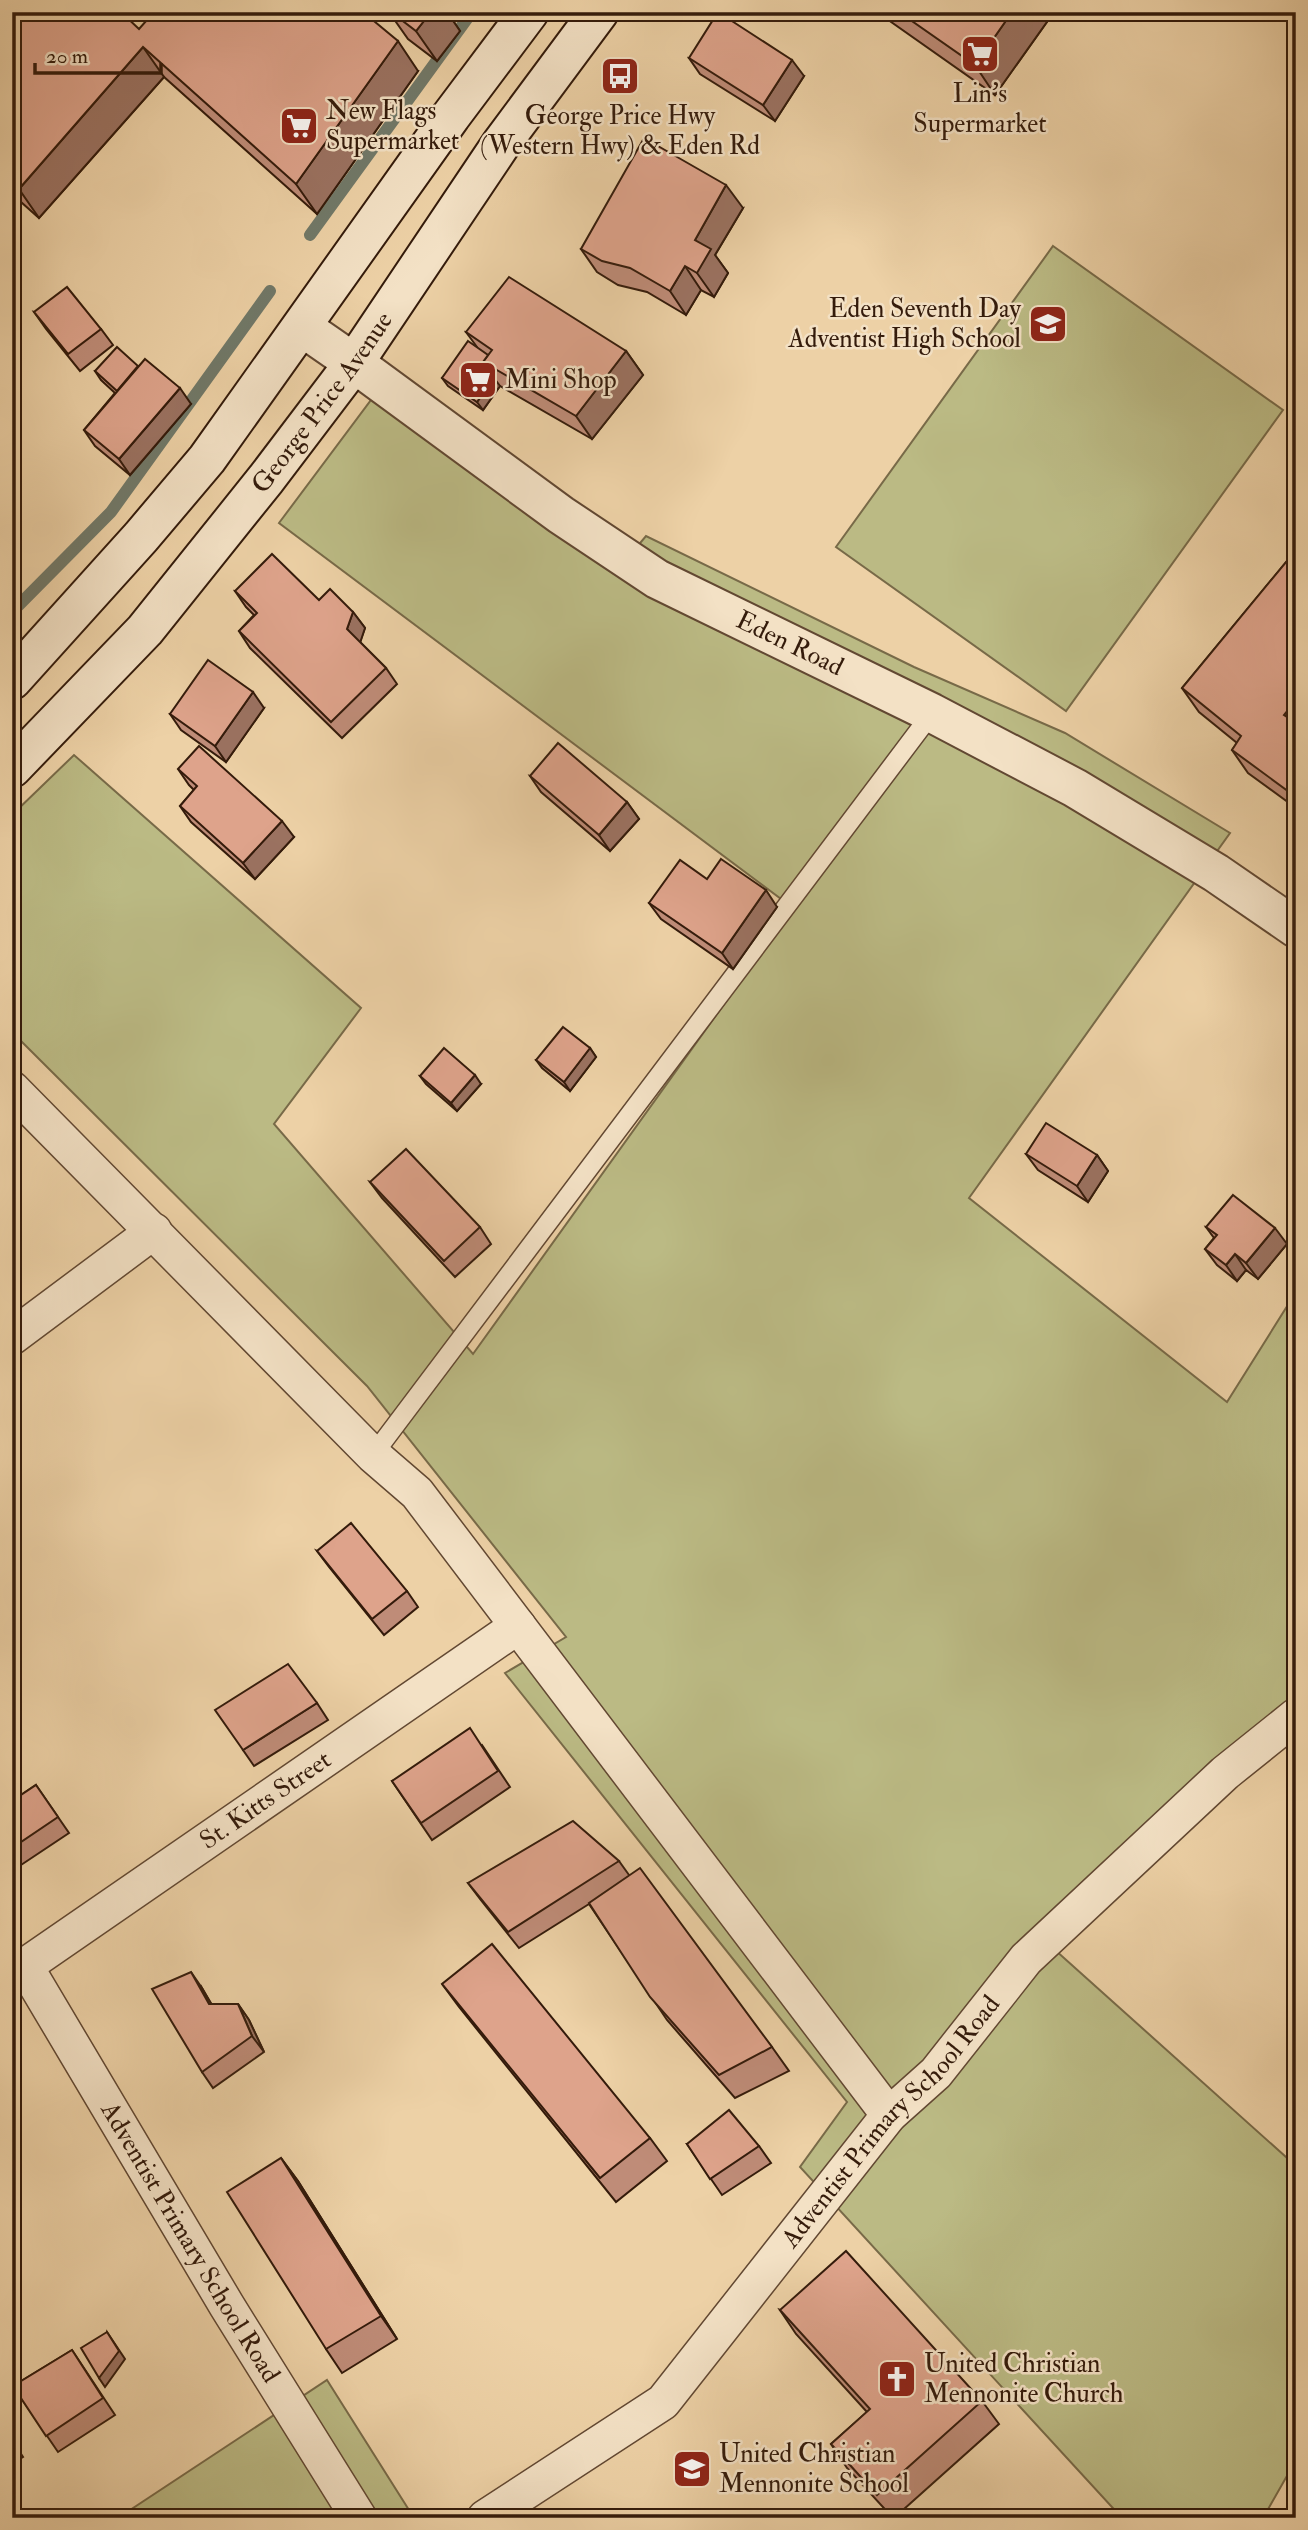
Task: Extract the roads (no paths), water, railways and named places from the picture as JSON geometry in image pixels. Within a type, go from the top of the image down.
[{"type":"main road","points":[[12,680],[133,547],[206,459],[451,116],[529,12]]},
{"type":"main road","name":"George Price Avenue","points":[[12,768],[145,629],[266,479],[354,363],[501,145],[599,12]]},
{"type":"main road","name":"Eden Road","points":[[302,327],[561,515],[657,579],[932,713],[1075,788],[1216,873],[1296,928]]},
{"type":"street","points":[[12,1089],[373,1455],[417,1493],[889,2115]]},
{"type":"street","points":[[12,1337],[154,1231]]},
{"type":"street","name":"St. Kitts Street","points":[[19,1970],[519,1626]]},
{"type":"street","name":"Adventist Primary School Road","points":[[485,2518],[663,2402],[889,2115],[936,2073],[1026,1959],[1225,1773],[1296,1716]]},
{"type":"street","name":"Adventist Primary School Road","points":[[19,1970],[359,2518]]},
{"type":"lane","points":[[373,1455],[932,713]]},
{"type":"waterway","points":[[310,235],[472,12]]},
{"type":"waterway","points":[[12,612],[111,512],[270,291]]},
{"type":"place","name":"Lin's Supermarket","points":[[980,54]]},
{"type":"place","name":"George Price Hwy (Western Hwy) & Eden Rd","points":[[620,76]]},
{"type":"place","name":"New Flags Supermarket","points":[[299,126]]},
{"type":"place","name":"Eden Seventh Day Adventist High School","points":[[1048,324]]},
{"type":"place","name":"Mini Shop","points":[[478,380]]},
{"type":"place","name":"United Christian Mennonite Church","points":[[897,2379]]},
{"type":"place","name":"United Christian Mennonite School","points":[[692,2469]]}]
